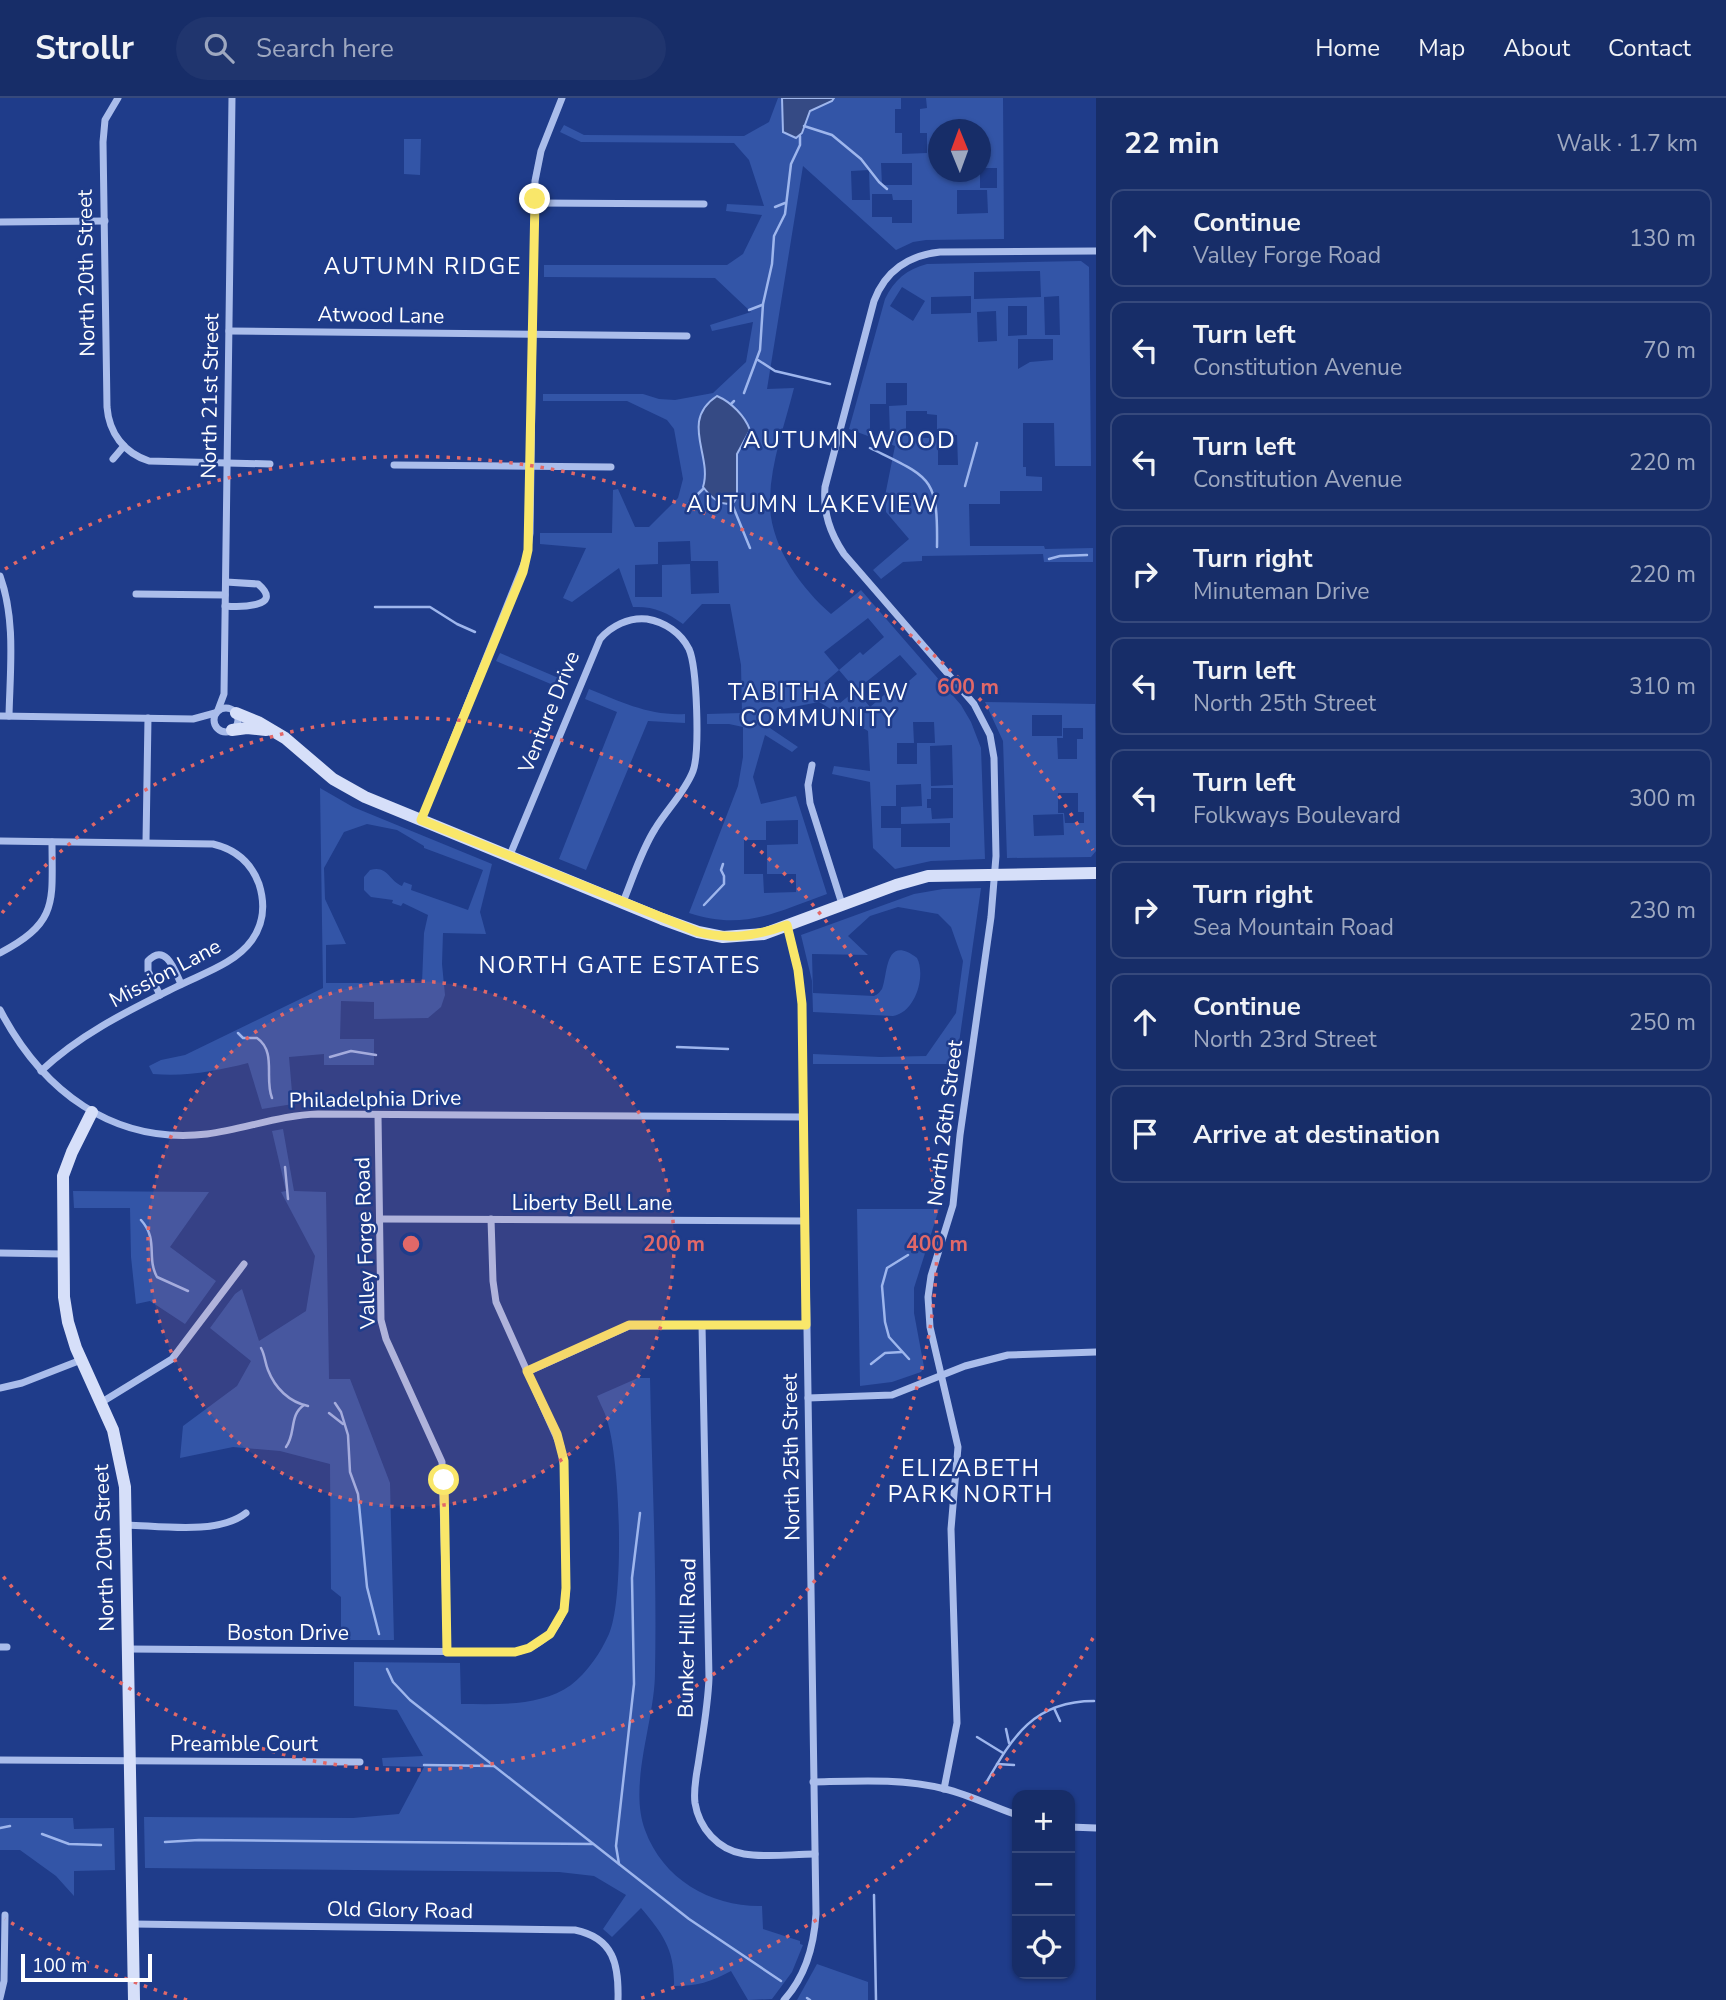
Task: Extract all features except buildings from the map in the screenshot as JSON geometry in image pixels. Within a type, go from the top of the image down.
[{"type":"street","name":"North 20th Street","points":[[118,98],[104,126],[107,411],[112,430],[124,446]]},
{"type":"street","name":"North 21st Street","points":[[217,711],[225,694],[232,98]]},
{"type":"street","points":[[421,820],[523,572],[528,550],[535,181],[539,158],[562,98]]},
{"type":"street","points":[[535,204],[704,204]]},
{"type":"street","points":[[0,222],[105,221]]},
{"type":"street","name":"North 26th Street","points":[[944,1789],[957,1723],[951,1529],[958,1455],[954,1423],[929,1318],[928,1297],[953,1205],[960,1135],[991,917],[995,874],[995,765],[988,732],[970,699],[839,547],[826,517],[826,479],[874,301],[884,281],[896,268],[915,257],[940,252],[1096,251]]},
{"type":"street","name":"Atwood Lane","points":[[229,331],[687,336]]},
{"type":"street","points":[[113,459],[124,446],[138,457],[155,463],[270,464]]},
{"type":"street","points":[[394,465],[611,467]]},
{"type":"street","points":[[0,576],[10,611],[9,716]]},
{"type":"street","points":[[225,606],[256,606],[263,601],[264,596],[263,589],[258,584],[226,582]]},
{"type":"street","points":[[136,594],[225,595]]},
{"type":"street","name":"Venture Drive","points":[[510,856],[595,647],[603,635],[619,624],[636,620],[654,621],[677,633],[691,654],[697,754],[688,782],[649,839],[623,902]]},
{"type":"street","name":"North 21st Street","points":[[225,694],[234,712]]},
{"type":"street","points":[[193,719],[225,707],[276,732],[326,774],[346,787],[691,930],[714,936],[757,935],[918,878],[944,875],[1096,873]]},
{"type":"street","points":[[217,711],[213,721],[217,728]]},
{"type":"street","points":[[232,730],[238,720],[234,712]]},
{"type":"street","points":[[0,716],[193,719],[223,732],[247,728],[276,732]]},
{"type":"street","points":[[146,842],[148,718]]},
{"type":"street","points":[[812,765],[808,785],[810,803],[842,904]]},
{"type":"street","name":"Mission Lane","points":[[0,841],[201,842],[229,849],[250,867],[261,893],[262,915],[252,941],[235,957],[87,1034],[41,1071]]},
{"type":"street","points":[[0,953],[31,935],[44,919],[51,891],[52,842]]},
{"type":"street","name":"North 25th Street","points":[[784,2000],[807,1962],[815,1934],[802,995],[787,925]]},
{"type":"street","points":[[160,995],[147,967],[148,961],[155,955],[162,954],[168,958],[181,984]]},
{"type":"street","name":"Philadelphia Drive","points":[[0,1010],[16,1041],[41,1071],[66,1094],[92,1112],[116,1123],[143,1130],[191,1135],[220,1132],[302,1115],[803,1117]]},
{"type":"street","name":"North 20th Street","points":[[92,1112],[64,1170],[62,1254],[65,1306],[70,1329],[113,1430],[122,1464],[127,1525],[134,2000]]},
{"type":"street","name":"Valley Forge Road","points":[[378,1115],[383,1331],[435,1442],[443,1466],[447,1652]]},
{"type":"street","name":"Liberty Bell Lane","points":[[380,1219],[805,1221]]},
{"type":"street","name":"Boston Drive","points":[[128,1649],[515,1652],[529,1648],[550,1634],[564,1610],[566,1588],[564,1461],[557,1434],[501,1317],[494,1295],[491,1219]]},
{"type":"street","points":[[0,1253],[62,1254]]},
{"type":"street","points":[[102,1402],[172,1359],[244,1264]]},
{"type":"street","points":[[527,1371],[622,1327],[639,1324],[806,1325]]},
{"type":"street","name":"Bunker Hill Road","points":[[702,1325],[709,1678],[695,1805],[706,1831],[732,1851],[755,1855],[815,1854]]},
{"type":"street","points":[[808,1398],[887,1396],[911,1390],[977,1362],[1008,1355],[1096,1352]]},
{"type":"street","points":[[0,1388],[22,1383],[81,1360]]},
{"type":"street","points":[[127,1525],[217,1526],[237,1520],[246,1513]]},
{"type":"street","name":"Preamble Court","points":[[0,1760],[360,1762]]},
{"type":"street","points":[[813,1782],[893,1781],[944,1789],[1012,1813]]},
{"type":"street","points":[[1075,1827],[1096,1828]]},
{"type":"street","points":[[0,1998],[4,1981],[5,1915]]},
{"type":"street","name":"Old Glory Road","points":[[133,1924],[575,1930],[597,1938],[613,1957],[618,1972],[618,2000]]},
{"type":"shaded area","points":[[778,98],[901,98],[901,109],[895,109],[895,133],[902,133],[902,154],[927,153],[927,133],[920,133],[920,109],[927,108],[926,98],[1003,98],[1004,239],[926,240],[913,242],[896,250],[803,166],[767,389],[794,388],[771,485],[771,515],[780,548],[808,591],[831,614],[861,590],[961,705],[981,748],[985,859],[931,861],[895,869],[873,848],[870,782],[832,774],[834,766],[870,771],[868,731],[819,702],[773,711],[767,726],[798,747],[792,752],[765,735],[753,777],[761,804],[796,796],[827,894],[776,913],[743,920],[726,920],[689,913],[738,786],[743,757],[743,727],[707,724],[707,714],[742,713],[741,665],[730,604],[702,604],[683,624],[660,611],[633,607],[619,568],[572,602],[563,598],[586,548],[540,544],[540,533],[612,533],[613,490],[618,489],[635,527],[649,527],[678,498],[683,479],[674,429],[667,420],[627,401],[543,401],[543,394],[643,394],[675,400],[713,393],[746,362],[753,322],[712,331],[710,325],[751,312],[715,278],[544,277],[544,265],[727,265],[743,254],[762,215],[726,211],[727,204],[764,206],[749,160],[734,143],[581,142],[560,132],[564,125],[584,135],[744,136],[769,122]],"holes":[[[881,163],[912,163],[912,185],[882,185]],[[869,170],[870,200],[852,200],[851,171]],[[957,190],[987,190],[988,213],[957,214]],[[872,194],[892,194],[893,200],[912,200],[912,223],[892,223],[892,217],[872,217]],[[690,541],[691,561],[718,561],[719,593],[691,594],[690,564],[662,565],[662,597],[635,597],[635,565],[658,564],[658,542]],[[868,618],[884,637],[839,670],[824,652]],[[900,655],[917,674],[895,693],[891,689],[870,707],[856,690]],[[839,670],[856,690],[840,703],[824,683]],[[913,722],[934,722],[935,743],[917,743],[917,764],[897,764],[897,743],[914,743]],[[952,745],[953,785],[931,786],[930,746]],[[921,784],[922,806],[901,807],[901,824],[950,823],[950,847],[901,847],[901,828],[881,828],[881,806],[896,806],[896,785]],[[931,788],[953,788],[953,818],[932,819],[931,808],[927,808],[927,799],[931,799]],[[798,820],[798,844],[767,845],[767,874],[796,874],[796,892],[764,893],[763,874],[744,874],[744,840],[766,840],[766,821]]]},
{"type":"shaded area","points":[[782,98],[834,98],[810,111],[802,133],[796,138],[783,132]]},
{"type":"shaded area","points":[[404,139],[421,139],[420,175],[404,174]]},
{"type":"shaded area","points":[[1081,261],[1089,267],[1091,466],[1055,466],[1054,423],[1023,423],[1023,467],[1026,467],[1026,476],[1042,477],[1042,491],[1000,491],[1000,504],[969,504],[970,546],[1093,548],[1093,562],[1044,562],[1043,554],[922,556],[922,561],[903,562],[881,579],[873,570],[909,539],[886,512],[885,496],[895,446],[849,429],[885,299],[902,276],[927,264]],"holes":[[[1040,271],[1041,297],[974,299],[974,272]],[[902,287],[925,301],[913,321],[890,306]],[[971,296],[971,313],[931,314],[931,297]],[[1059,296],[1060,335],[1045,335],[1044,297]],[[1008,306],[1027,306],[1027,335],[1008,336]],[[996,311],[997,341],[978,342],[977,312]],[[1018,339],[1053,339],[1053,360],[1030,362],[1018,369]],[[886,383],[907,383],[907,405],[889,406],[890,435],[870,436],[870,404],[886,404]],[[906,411],[927,411],[927,414],[937,415],[937,438],[916,438],[915,434],[906,434]],[[938,435],[957,435],[958,465],[938,465]]]},
{"type":"shaded area","points":[[717,396],[737,410],[750,430],[737,454],[737,497],[734,502],[725,504],[703,487],[705,475],[700,416]]},
{"type":"shaded area","points":[[500,653],[568,682],[565,690],[496,661]]},
{"type":"shaded area","points":[[589,689],[648,710],[685,714],[685,723],[648,721],[586,870],[559,859],[617,712],[585,699]]},
{"type":"shaded area","points":[[985,702],[1095,704],[1096,851],[1091,857],[1007,858],[1003,741]],"holes":[[[1032,715],[1062,715],[1062,736],[1032,736]],[[1063,728],[1083,728],[1083,739],[1077,739],[1077,759],[1058,759],[1057,738],[1063,738]],[[1058,793],[1078,793],[1078,812],[1084,812],[1084,823],[1065,823],[1064,813],[1058,813]],[[1063,814],[1064,835],[1034,836],[1033,815]]]},
{"type":"shaded area","points":[[320,788],[353,807],[492,864],[480,912],[486,934],[443,933],[445,995],[441,1007],[428,1018],[374,1019],[374,1002],[341,1001],[340,1039],[374,1039],[374,1065],[324,1065],[324,1054],[289,1057],[293,1104],[262,1109],[248,1063],[178,1075],[153,1074],[149,1066],[161,1060],[185,1055],[323,988]],"holes":[[[367,824],[397,830],[424,848],[483,870],[468,910],[411,890],[412,885],[404,882],[402,886],[384,871],[370,870],[364,877],[364,890],[371,897],[393,900],[392,903],[401,906],[403,903],[428,915],[424,933],[422,983],[326,983],[326,945],[346,944],[325,899],[324,868],[344,832]]]},
{"type":"shaded area","points":[[981,888],[956,1064],[813,1064],[813,1054],[926,1056],[956,1013],[963,961],[951,927],[938,914],[898,907],[870,916],[848,936],[868,955],[812,954],[813,993],[874,996],[882,989],[889,959],[898,950],[917,958],[920,974],[913,1000],[908,1008],[893,1016],[813,1012],[812,981],[801,935],[914,894],[943,889]]},
{"type":"shaded area","points":[[283,1129],[294,1191],[326,1192],[329,1379],[350,1379],[390,1483],[394,1640],[341,1640],[341,1597],[331,1589],[330,1464],[280,1451],[233,1447],[180,1458],[183,1426],[237,1386],[251,1361],[210,1328],[235,1294],[242,1289],[259,1341],[306,1311],[315,1256],[281,1192],[286,1191],[272,1131]]},
{"type":"shaded area","points":[[73,1191],[209,1192],[170,1247],[216,1281],[185,1324],[150,1301],[136,1304],[130,1208],[74,1208]]},
{"type":"shaded area","points":[[857,1209],[939,1209],[914,1288],[914,1313],[924,1367],[921,1372],[892,1382],[860,1386]]},
{"type":"shaded area","points":[[638,1378],[650,1378],[655,1598],[654,1691],[641,1773],[641,1812],[653,1848],[677,1876],[708,1896],[725,1902],[762,1906],[763,1929],[800,1941],[803,1945],[792,1972],[772,1999],[748,2000],[731,1971],[704,1983],[674,1986],[670,1952],[656,1926],[641,1908],[612,1937],[603,1929],[626,1895],[594,1876],[559,1872],[145,1868],[144,1817],[353,1818],[399,1814],[424,1767],[383,1766],[382,1758],[423,1756],[397,1710],[354,1706],[354,1662],[460,1663],[461,1704],[532,1701],[559,1692],[583,1674],[598,1655],[609,1634],[614,1616],[619,1560],[615,1465],[607,1420],[597,1396]]},
{"type":"shaded area","points":[[0,1818],[73,1818],[74,1829],[114,1828],[115,1870],[74,1871],[74,1896],[56,1876],[20,1850],[0,1850]]},
{"type":"shaded area","points":[[817,1964],[868,1982],[868,2000],[797,2000]]},
{"type":"waterway","points":[[804,126],[832,135],[861,159],[887,189]]},
{"type":"waterway","points":[[744,393],[760,350],[763,304],[772,264],[774,236],[785,214],[791,164],[800,145],[800,136]]},
{"type":"waterway","points":[[775,207],[785,203]]},
{"type":"waterway","points":[[749,310],[762,305]]},
{"type":"waterway","points":[[758,360],[775,371],[830,384]]},
{"type":"waterway","points":[[731,404],[734,401]]},
{"type":"waterway","points":[[965,486],[977,443]]},
{"type":"waterway","points":[[870,448],[906,466],[927,482],[936,506],[937,547]]},
{"type":"waterway","points":[[689,503],[703,489]]},
{"type":"waterway","points":[[732,504],[750,548]]},
{"type":"waterway","points":[[1049,559],[1087,555]]},
{"type":"waterway","points":[[375,607],[430,607],[475,632]]},
{"type":"waterway","points":[[704,905],[724,884],[721,870],[723,864]]},
{"type":"waterway","points":[[238,1033],[243,1038],[257,1038],[267,1051],[272,1098]]},
{"type":"waterway","points":[[677,1047],[728,1049]]},
{"type":"waterway","points":[[330,1057],[351,1051],[376,1055]]},
{"type":"waterway","points":[[285,1167],[288,1199]]},
{"type":"waterway","points":[[141,1220],[150,1235],[152,1262],[157,1277],[188,1291]]},
{"type":"waterway","points":[[908,1255],[887,1268],[882,1286],[889,1337],[909,1359]]},
{"type":"waterway","points":[[261,1348],[268,1370],[279,1388],[289,1398],[308,1406]]},
{"type":"waterway","points":[[871,1364],[885,1353],[902,1352]]},
{"type":"waterway","points":[[335,1403],[341,1412],[348,1435],[350,1472],[358,1494],[367,1587],[379,1634]]},
{"type":"waterway","points":[[286,1447],[296,1414],[304,1405]]},
{"type":"waterway","points":[[329,1413],[343,1424]]},
{"type":"waterway","points":[[619,1864],[616,1846],[634,1684],[632,1578],[640,1513]]},
{"type":"waterway","points":[[387,1669],[393,1682],[410,1700],[689,1919],[781,1981]]},
{"type":"waterway","points":[[986,1783],[1006,1750],[1028,1724],[1056,1707],[1094,1701]]},
{"type":"waterway","points":[[1054,1708],[1060,1721]]},
{"type":"waterway","points":[[1006,1729],[1009,1743]]},
{"type":"waterway","points":[[977,1737],[1003,1753]]},
{"type":"waterway","points":[[997,1764],[1014,1765]]},
{"type":"waterway","points":[[424,1765],[494,1766]]},
{"type":"waterway","points":[[0,1828],[10,1826]]},
{"type":"waterway","points":[[42,1834],[69,1844],[101,1845]]},
{"type":"waterway","points":[[165,1842],[199,1840],[593,1844]]},
{"type":"waterway","points":[[874,1895],[876,2000]]},
{"type":"district","name":"AUTUMN RIDGE","points":[[423,266]]},
{"type":"district","name":"AUTUMN WOOD","points":[[850,440]]},
{"type":"district","name":"AUTUMN LAKEVIEW","points":[[813,504]]},
{"type":"district","name":"TABITHA NEW COMMUNITY","points":[[819,705]]},
{"type":"district","name":"NORTH GATE ESTATES","points":[[620,965]]},
{"type":"district","name":"ELIZABETH PARK NORTH","points":[[971,1481]]},
{"type":"route","points":[[444,1480],[447,1652],[515,1652],[535,1646],[554,1629],[561,1619],[565,1605],[564,1461],[560,1441],[527,1371],[629,1325],[806,1325],[802,1004],[798,970],[787,925],[764,934],[740,937],[698,932],[421,820],[523,572],[528,550],[535,199]]}]
